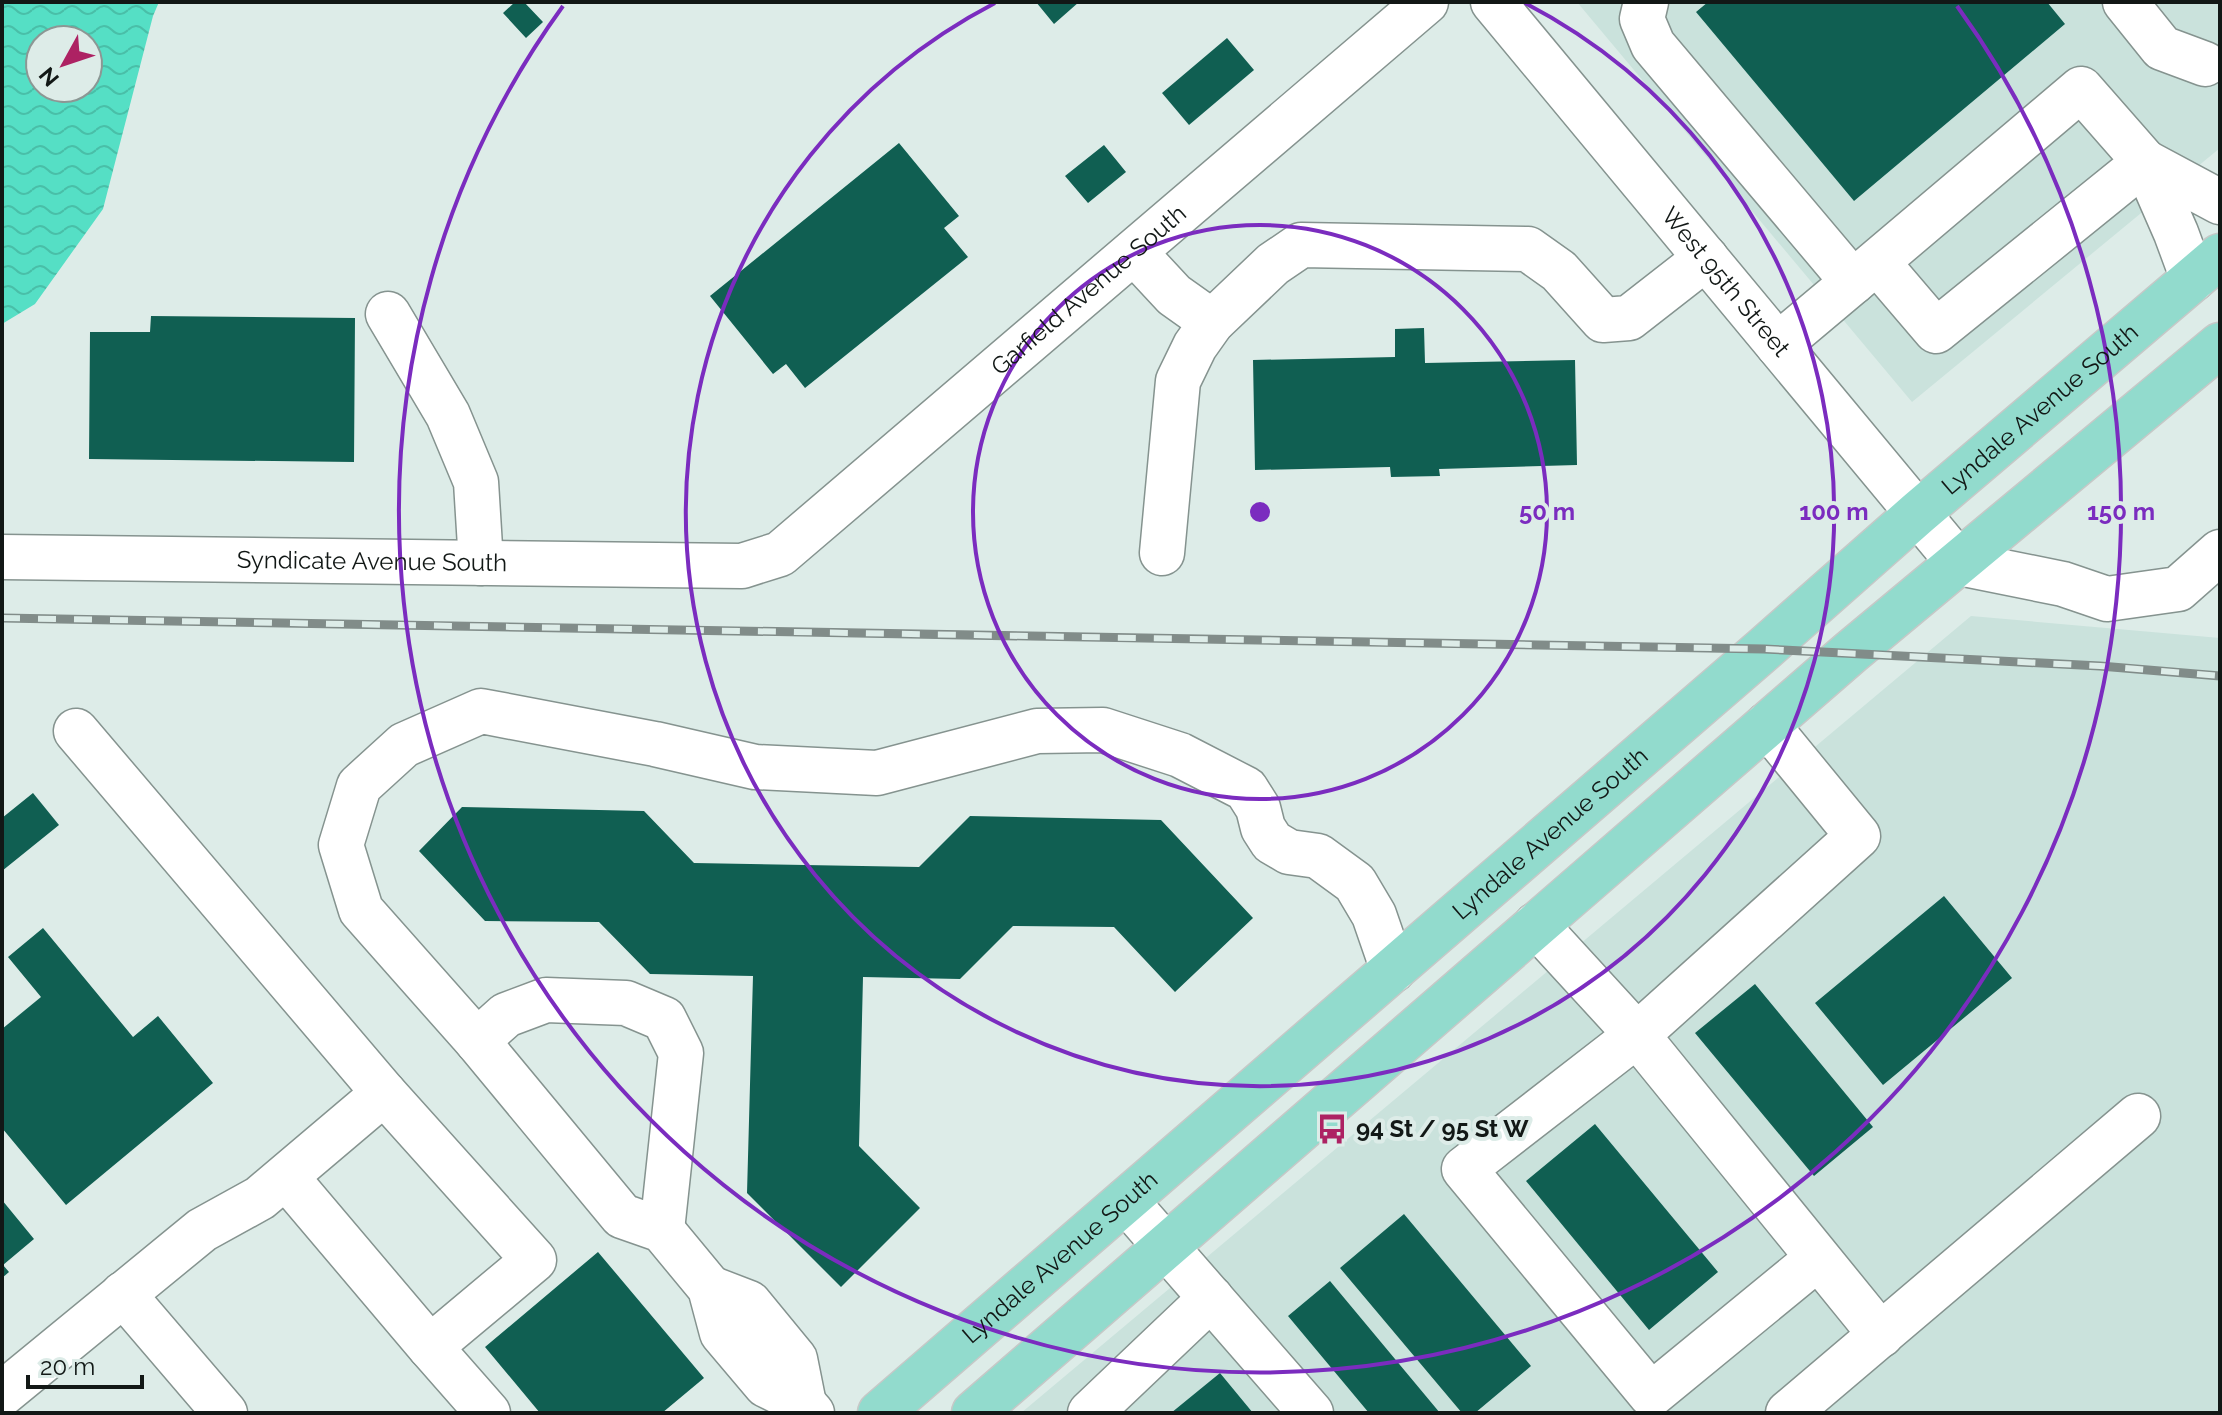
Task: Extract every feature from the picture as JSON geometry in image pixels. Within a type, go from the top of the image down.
[{"type":"main road","name":"Lyndale Avenue South","points":[[880,1413],[1918,513],[2206,268]]},
{"type":"main road","points":[[974,1413],[1767,725],[2220,345]]},
{"type":"street","name":"Garfield Avenue South","points":[[742,566],[780,554],[1426,2]]},
{"type":"street","name":"West 95th Street","points":[[1493,2],[1959,563]]},
{"type":"street","points":[[1646,2],[1642,19],[1653,45],[1865,272],[1936,331],[2145,162]]},
{"type":"street","points":[[2125,2],[2162,48],[2215,66]]},
{"type":"street","points":[[1778,345],[2081,89],[2145,162],[2176,233],[2206,268]]},
{"type":"street","points":[[2145,162],[2220,202]]},
{"type":"street","points":[[1162,553],[1178,381],[1195,346],[1212,322],[1273,264],[1301,245],[1528,249],[1559,271],[1603,320],[1629,318],[1706,258]]},
{"type":"street","points":[[1134,252],[1174,295],[1212,322]]},
{"type":"street","points":[[388,314],[448,415],[476,482],[481,563]]},
{"type":"street","points":[[2178,589],[2220,552]]},
{"type":"street","name":"Syndicate Avenue South","points":[[2,557],[742,566]]},
{"type":"street","points":[[1959,563],[2063,584],[2107,599],[2178,589],[2220,601]]},
{"type":"street","points":[[808,1408],[766,1385],[722,1333],[710,1288],[662,1230],[622,1216],[477,1041],[361,910],[341,845],[359,786],[404,745],[481,711],[655,744],[755,767],[877,773],[1037,731],[1103,730],[1180,755],[1246,789],[1258,808],[1263,828],[1272,842],[1289,852],[1318,856],[1355,883],[1374,915],[1393,970]]},
{"type":"street","points":[[1767,725],[1858,836],[1637,1035],[1464,1169],[1651,1395],[1818,1258]]},
{"type":"street","points":[[76,731],[384,1093],[534,1260],[430,1347]]},
{"type":"street","points":[[1536,925],[1637,1035],[1881,1335]]},
{"type":"street","points":[[477,1041],[506,1015],[546,1000],[626,1003],[664,1019],[681,1053],[662,1230]]},
{"type":"street","points":[[2,1394],[202,1230],[260,1198],[384,1093]]},
{"type":"street","points":[[1788,1413],[2138,1116]]},
{"type":"street","points":[[286,1177],[488,1413]]},
{"type":"street","points":[[1126,1201],[1311,1413]]},
{"type":"street","points":[[123,1294],[225,1413]]},
{"type":"street","points":[[1090,1413],[1211,1298]]},
{"type":"shaded area","points":[[1577,2],[2220,2],[2220,148],[1912,402]]},
{"type":"shaded area","points":[[1971,616],[2220,638],[2220,1413],[1021,1413]]},
{"type":"water","points":[[2,2],[159,2],[103,209],[35,304],[2,324]]},
{"type":"building","points":[[515,2],[524,2],[543,22],[526,38],[503,13]]},
{"type":"building","points":[[1036,2],[1079,2],[1054,24]]},
{"type":"building","points":[[1708,2],[2047,2],[2065,24],[1854,201],[1696,12]]},
{"type":"building","points":[[1227,38],[1254,70],[1189,125],[1162,93]]},
{"type":"building","points":[[899,143],[959,216],[944,228],[968,257],[805,388],[786,364],[773,374],[710,296]]},
{"type":"building","points":[[1104,145],[1126,172],[1088,203],[1065,176]]},
{"type":"building","points":[[151,316],[355,318],[354,462],[89,459],[90,332],[150,332]]},
{"type":"building","points":[[1424,328],[1425,363],[1575,360],[1577,465],[1439,469],[1440,476],[1391,477],[1390,467],[1255,470],[1253,360],[1395,357],[1395,329]]},
{"type":"building","points":[[33,793],[59,825],[2,871],[2,818]]},
{"type":"building","points":[[462,807],[644,811],[694,863],[919,867],[970,816],[1161,820],[1253,918],[1175,992],[1114,927],[1013,926],[960,979],[863,977],[859,1146],[920,1208],[841,1287],[747,1193],[753,976],[650,974],[599,922],[485,921],[419,851]]},
{"type":"building","points":[[1944,896],[2012,978],[1883,1085],[1815,1003]]},
{"type":"building","points":[[43,928],[133,1037],[158,1016],[213,1083],[66,1205],[2,1128],[2,1029],[41,997],[8,957]]},
{"type":"building","points":[[1755,984],[1873,1127],[1814,1176],[1695,1033]]},
{"type":"building","points":[[1595,1124],[1718,1272],[1649,1330],[1526,1181]]},
{"type":"building","points":[[2,1200],[34,1239],[3,1265],[9,1272],[2,1278]]},
{"type":"building","points":[[1404,1214],[1531,1366],[1475,1413],[1462,1413],[1340,1268]]},
{"type":"building","points":[[598,1252],[704,1378],[662,1413],[540,1413],[485,1347]]},
{"type":"building","points":[[1330,1281],[1440,1413],[1369,1413],[1288,1316]]},
{"type":"building","points":[[1220,1373],[1253,1413],[1171,1413]]},
{"type":"railway","points":[[2,618],[1764,649],[2100,666],[2220,676]]},
{"type":"place","name":"94 St / 95 St W","points":[[1332,1129]]}]
